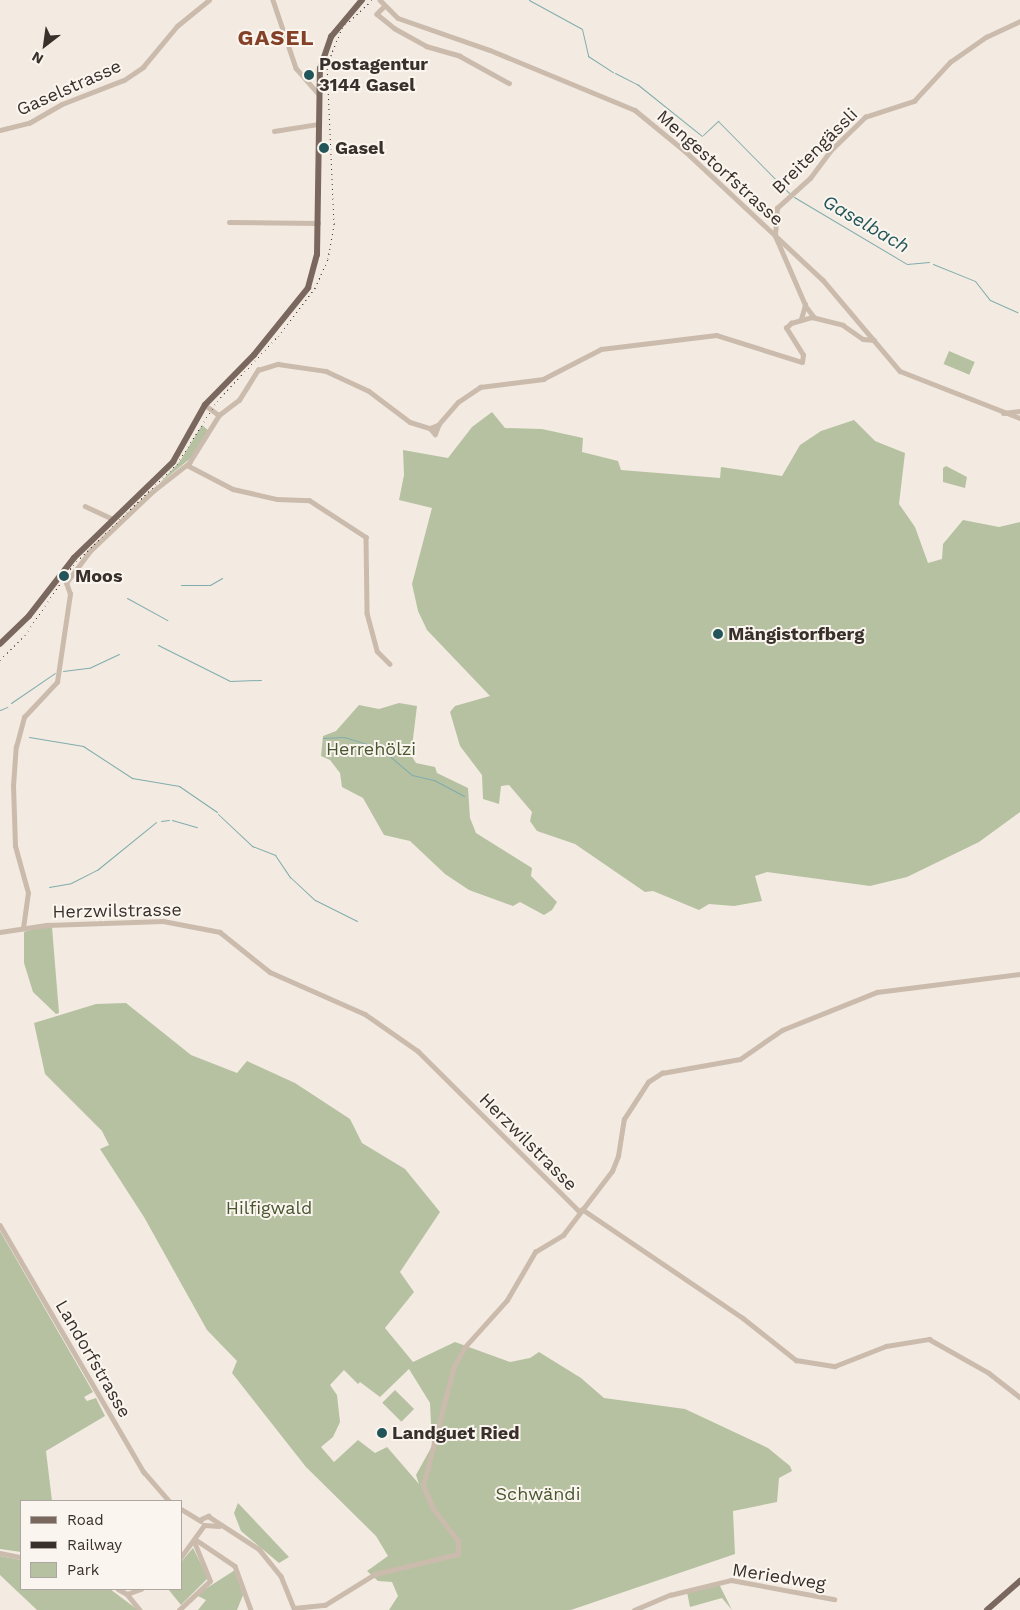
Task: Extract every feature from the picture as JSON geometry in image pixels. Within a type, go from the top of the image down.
[{"type":"main road","points":[[0,644],[29,616],[70,562],[173,462],[205,405],[250,359],[306,292],[316,267],[318,93],[327,44],[362,0]]},
{"type":"main road","points":[[987,1610],[1020,1581]]},
{"type":"street","name":"Gaselstrasse","points":[[0,130],[29,123],[59,105],[134,74],[177,26],[209,0]]},
{"type":"street","points":[[273,0],[296,68],[318,93]]},
{"type":"street","name":"Mengestorfstrasse","points":[[380,0],[384,7],[398,18],[484,48],[634,110],[692,157],[839,296],[902,373],[1020,418]]},
{"type":"street","points":[[384,7],[377,14],[394,28],[426,46],[460,56],[509,84]]},
{"type":"street","name":"Breitengässli","points":[[775,236],[778,208],[810,178],[830,151],[861,121],[873,114],[911,103],[950,62],[986,37],[1020,21]]},
{"type":"street","points":[[274,131],[318,124]]},
{"type":"street","points":[[229,222],[318,223]]},
{"type":"street","points":[[775,236],[805,305],[814,318]]},
{"type":"street","points":[[800,319],[805,305]]},
{"type":"street","points":[[23,928],[28,893],[15,846],[15,755],[24,717],[57,682],[70,594],[66,583],[90,551],[153,491],[187,465],[202,448],[219,415],[239,400],[256,371],[269,364],[286,364],[334,374],[369,391],[410,422],[430,428],[435,434],[438,426],[458,402],[480,387],[543,379],[586,354],[606,348],[716,335],[802,362],[804,355],[786,330],[789,324],[800,319],[814,318],[843,325],[863,339],[874,340]]},
{"type":"street","points":[[205,405],[219,415]]},
{"type":"street","points":[[1004,413],[1020,411]]},
{"type":"street","points":[[187,465],[233,489],[277,498],[309,500],[366,537],[367,613],[377,651],[390,664]]},
{"type":"street","points":[[85,506],[113,519]]},
{"type":"street","name":"Herzwilstrasse","points":[[0,932],[23,928],[163,921],[220,932],[270,972],[370,1016],[418,1051],[581,1210],[743,1318],[796,1360],[835,1366],[886,1346],[928,1339],[989,1373],[1020,1397]]},
{"type":"street","points":[[201,1519],[206,1515],[219,1526],[246,1538],[268,1558],[283,1579],[294,1609],[325,1605],[375,1574],[458,1554],[458,1540],[433,1509],[423,1486],[440,1433],[451,1374],[462,1351],[507,1300],[535,1252],[563,1235],[615,1165],[622,1126],[632,1103],[657,1075],[740,1060],[782,1030],[891,988],[954,984],[1020,974]]},
{"type":"street","name":"Landorfstrasse","points":[[0,1225],[144,1472],[168,1500]]},
{"type":"street","points":[[182,1510],[201,1519],[206,1525],[219,1526]]},
{"type":"street","points":[[182,1555],[211,1519]]},
{"type":"street","points":[[179,1610],[210,1580],[194,1541]]},
{"type":"street","points":[[194,1541],[235,1566],[251,1610]]},
{"type":"street","points":[[0,1553],[20,1556]]},
{"type":"street","name":"Meriedweg","points":[[634,1610],[670,1595],[731,1580],[834,1599]]},
{"type":"street","points":[[120,1590],[127,1594],[140,1610]]},
{"type":"street","points":[[127,1594],[138,1590]]},
{"type":"green space","points":[[949,351],[975,362],[969,375],[944,364]]},
{"type":"green space","points":[[492,412],[505,428],[542,429],[583,438],[582,452],[618,461],[621,470],[720,478],[721,467],[782,476],[800,445],[821,431],[854,420],[875,441],[905,453],[899,504],[915,527],[928,563],[942,559],[943,544],[963,520],[999,527],[1020,522],[1020,812],[979,842],[907,877],[870,886],[767,872],[755,876],[762,901],[734,906],[709,904],[699,910],[653,891],[645,892],[575,844],[537,831],[530,821],[532,812],[509,785],[501,786],[499,804],[483,799],[482,775],[460,746],[450,712],[455,706],[490,696],[427,630],[418,611],[412,584],[432,508],[399,500],[404,475],[403,450],[448,458],[472,427]]},
{"type":"green space","points":[[202,425],[209,431],[192,457],[159,484],[180,461]]},
{"type":"green space","points":[[946,466],[967,477],[965,488],[943,482],[943,468]]},
{"type":"green space","name":"Herrehölzi","points":[[399,703],[417,706],[411,755],[416,763],[435,767],[437,773],[468,788],[470,818],[476,833],[532,868],[531,876],[557,902],[552,910],[544,915],[520,902],[513,906],[469,890],[445,874],[410,841],[384,835],[363,798],[342,787],[340,773],[330,760],[321,756],[323,736],[336,731],[359,705],[379,709]]},
{"type":"green space","points":[[38,927],[52,927],[59,1013],[56,1014],[33,992],[24,963],[24,932]]},
{"type":"green space","points":[[126,1003],[191,1055],[237,1073],[247,1061],[295,1083],[350,1119],[362,1143],[405,1169],[440,1212],[400,1272],[414,1292],[385,1328],[413,1362],[455,1342],[510,1362],[530,1358],[539,1352],[581,1378],[604,1398],[685,1409],[768,1448],[790,1466],[792,1471],[779,1478],[777,1502],[733,1511],[735,1554],[571,1610],[389,1610],[398,1596],[392,1582],[378,1581],[367,1571],[388,1556],[376,1536],[306,1467],[232,1373],[237,1361],[207,1330],[144,1217],[100,1149],[109,1145],[102,1131],[45,1074],[34,1023],[96,1004]],"holes":[[[409,1369],[430,1403],[432,1446],[416,1475],[419,1484],[387,1447],[375,1453],[358,1440],[334,1462],[321,1447],[333,1437],[340,1422],[337,1395],[330,1385],[344,1370],[358,1384],[360,1382],[380,1397]]]},
{"type":"green space","points":[[0,1231],[93,1392],[84,1397],[87,1401],[96,1398],[105,1416],[46,1451],[52,1500],[20,1500],[20,1552],[0,1549]]},
{"type":"green space","points":[[395,1390],[414,1409],[401,1422],[382,1403]]},
{"type":"green space","points":[[238,1503],[289,1557],[279,1563],[241,1531],[234,1513]]},
{"type":"green space","points":[[193,1548],[208,1578],[181,1605],[169,1590],[182,1590],[182,1561]]},
{"type":"green space","points":[[0,1556],[20,1560],[20,1590],[111,1590],[138,1610],[37,1610],[0,1575]]},
{"type":"green space","points":[[235,1570],[243,1595],[237,1610],[198,1610],[206,1600],[196,1595]]},
{"type":"green space","points":[[719,1584],[732,1610],[722,1598],[690,1607],[687,1592]]},
{"type":"waterway","name":"Gaselbach","points":[[529,0],[582,29],[588,56],[613,72]]},
{"type":"waterway","name":"Gaselbach","points":[[615,73],[637,84],[702,136]]},
{"type":"waterway","name":"Gaselbach","points":[[703,135],[718,121],[789,193]]},
{"type":"waterway","name":"Gaselbach","points":[[794,197],[907,264],[929,262]]},
{"type":"waterway","name":"Gaselbach","points":[[933,264],[975,281],[990,300],[1017,312]]},
{"type":"waterway","points":[[181,585],[210,585],[222,578]]},
{"type":"waterway","points":[[127,598],[167,620]]},
{"type":"waterway","points":[[158,645],[230,681],[261,680]]},
{"type":"waterway","points":[[63,671],[89,668],[119,654]]},
{"type":"waterway","points":[[11,703],[55,673]]},
{"type":"waterway","points":[[0,710],[7,707]]},
{"type":"waterway","points":[[29,737],[83,746],[132,778],[179,786],[217,812]]},
{"type":"waterway","points":[[323,738],[344,737],[380,748],[412,775],[434,780],[464,796]]},
{"type":"waterway","points":[[218,814],[252,846],[275,855],[290,877],[315,900],[357,921]]},
{"type":"waterway","points":[[161,821],[169,820]]},
{"type":"waterway","points":[[172,820],[197,827]]},
{"type":"waterway","points":[[49,887],[71,883],[97,870],[156,822]]},
{"type":"railway","points":[[0,660],[25,635],[73,565],[177,464],[217,401],[278,336],[315,288],[328,259],[334,224],[327,65],[342,28],[372,0]]},
{"type":"place","name":"Postagentur 3144 Gasel","points":[[309,75]]},
{"type":"place","name":"Gasel","points":[[324,148]]},
{"type":"place","name":"Moos","points":[[64,576]]},
{"type":"place","name":"Mängistorfberg","points":[[718,634]]},
{"type":"place","name":"Landguet Ried","points":[[382,1433]]},
{"type":"district","name":"GASEL","points":[[276,38]]},
{"type":"park label","name":"Hilfigwald","points":[[269,1208]]},
{"type":"park label","name":"Schwändi","points":[[538,1494]]}]
